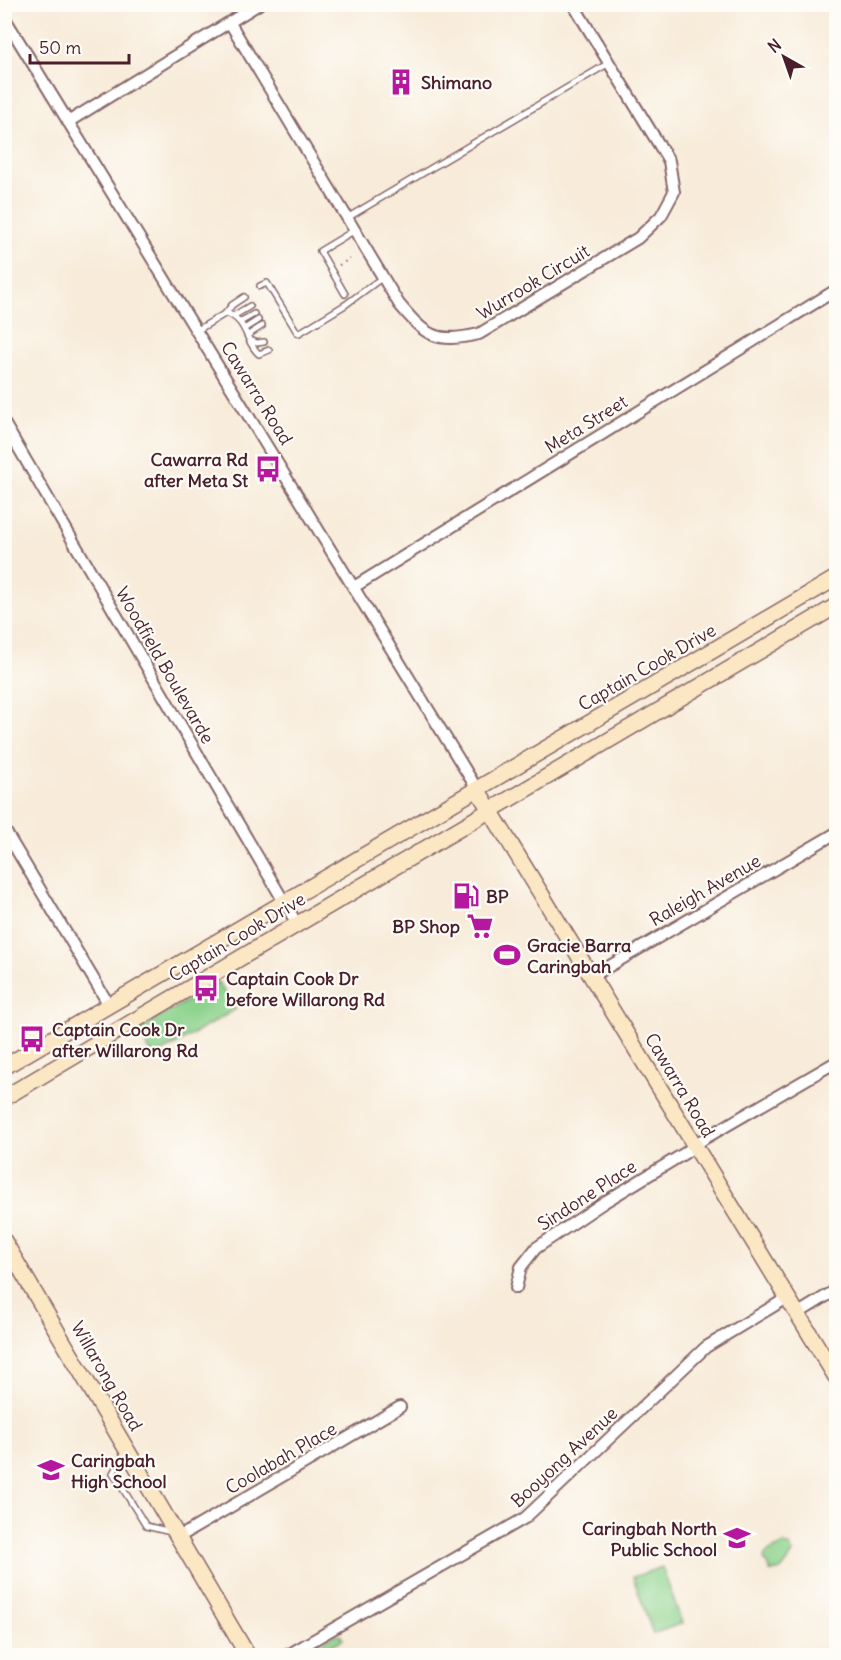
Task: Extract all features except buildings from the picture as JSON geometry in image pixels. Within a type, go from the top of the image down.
[{"type":"main road","name":"Captain Cook Drive","points":[[4,1067],[837,578]]},
{"type":"main road","name":"Captain Cook Drive","points":[[4,1098],[837,606]]},
{"type":"main road","points":[[477,789],[490,812]]},
{"type":"main road","name":"Cawarra Road","points":[[490,812],[837,1377]]},
{"type":"main road","name":"Willarong Road","points":[[4,1241],[248,1656]]},
{"type":"street","points":[[68,122],[259,4]]},
{"type":"street","name":"Wurrook Circuit","points":[[230,23],[399,304],[423,331],[439,337],[457,339],[479,334],[638,238],[661,216],[674,192],[669,161],[573,4]]},
{"type":"street","name":"Cawarra Road","points":[[4,17],[477,789]]},
{"type":"street","name":"Meta Street","points":[[354,587],[837,290]]},
{"type":"street","name":"Woodfield Boulevarde","points":[[4,423],[297,924]]},
{"type":"street","points":[[4,829],[109,1005]]},
{"type":"street","name":"Raleigh Avenue","points":[[591,977],[837,833]]},
{"type":"street","name":"Sindone Place","points":[[516,1288],[521,1268],[536,1248],[710,1136],[837,1062]]},
{"type":"street","points":[[797,1314],[837,1290]]},
{"type":"street","name":"Booyong Avenue","points":[[286,1656],[525,1518],[697,1354],[787,1298]]},
{"type":"street","name":"Coolabah Place","points":[[177,1535],[400,1407]]},
{"type":"lane","points":[[347,218],[609,63]]},
{"type":"lane","points":[[345,294],[320,251],[354,230]]},
{"type":"lane","points":[[291,336],[345,305],[383,277]]},
{"type":"lane","points":[[260,286],[267,283],[297,332]]},
{"type":"lane","points":[[266,296],[272,292]]},
{"type":"lane","points":[[196,331],[226,313],[232,305],[244,297]]},
{"type":"lane","points":[[271,304],[277,300]]},
{"type":"lane","points":[[235,315],[250,306]]},
{"type":"lane","points":[[274,310],[281,306]]},
{"type":"lane","points":[[278,316],[284,312]]},
{"type":"lane","points":[[226,313],[235,315],[254,350],[259,354],[269,350]]},
{"type":"lane","points":[[240,322],[254,314]]},
{"type":"lane","points":[[244,329],[258,320]]},
{"type":"lane","points":[[286,329],[292,325]]},
{"type":"lane","points":[[249,338],[262,326]]},
{"type":"lane","points":[[249,338],[257,343],[264,342]]},
{"type":"lane","points":[[126,1449],[114,1473],[146,1526],[177,1535]]},
{"type":"path","points":[[331,270],[350,259]]},
{"type":"green space","points":[[218,982],[236,1009],[154,1057],[137,1031]]},
{"type":"green space","points":[[784,1544],[790,1547],[793,1553],[781,1569],[770,1571],[764,1559],[766,1553]]},
{"type":"green space","points":[[662,1567],[682,1623],[653,1634],[633,1577]]},
{"type":"green space","points":[[337,1634],[343,1639],[313,1655],[299,1655]]},
{"type":"place","name":"Shimano","points":[[401,82]]},
{"type":"place","name":"Cawarra Rd after Meta St","points":[[268,469]]},
{"type":"place","name":"BP","points":[[466,896]]},
{"type":"place","name":"BP Shop","points":[[480,926]]},
{"type":"place","name":"Gracie Barra Caringbah","points":[[507,955]]},
{"type":"place","name":"Captain Cook Dr before Willarong Rd","points":[[206,988]]},
{"type":"place","name":"Captain Cook Dr after Willarong Rd","points":[[32,1039]]},
{"type":"place","name":"Caringbah High School","points":[[51,1470]]},
{"type":"place","name":"Caringbah North Public School","points":[[737,1538]]}]
